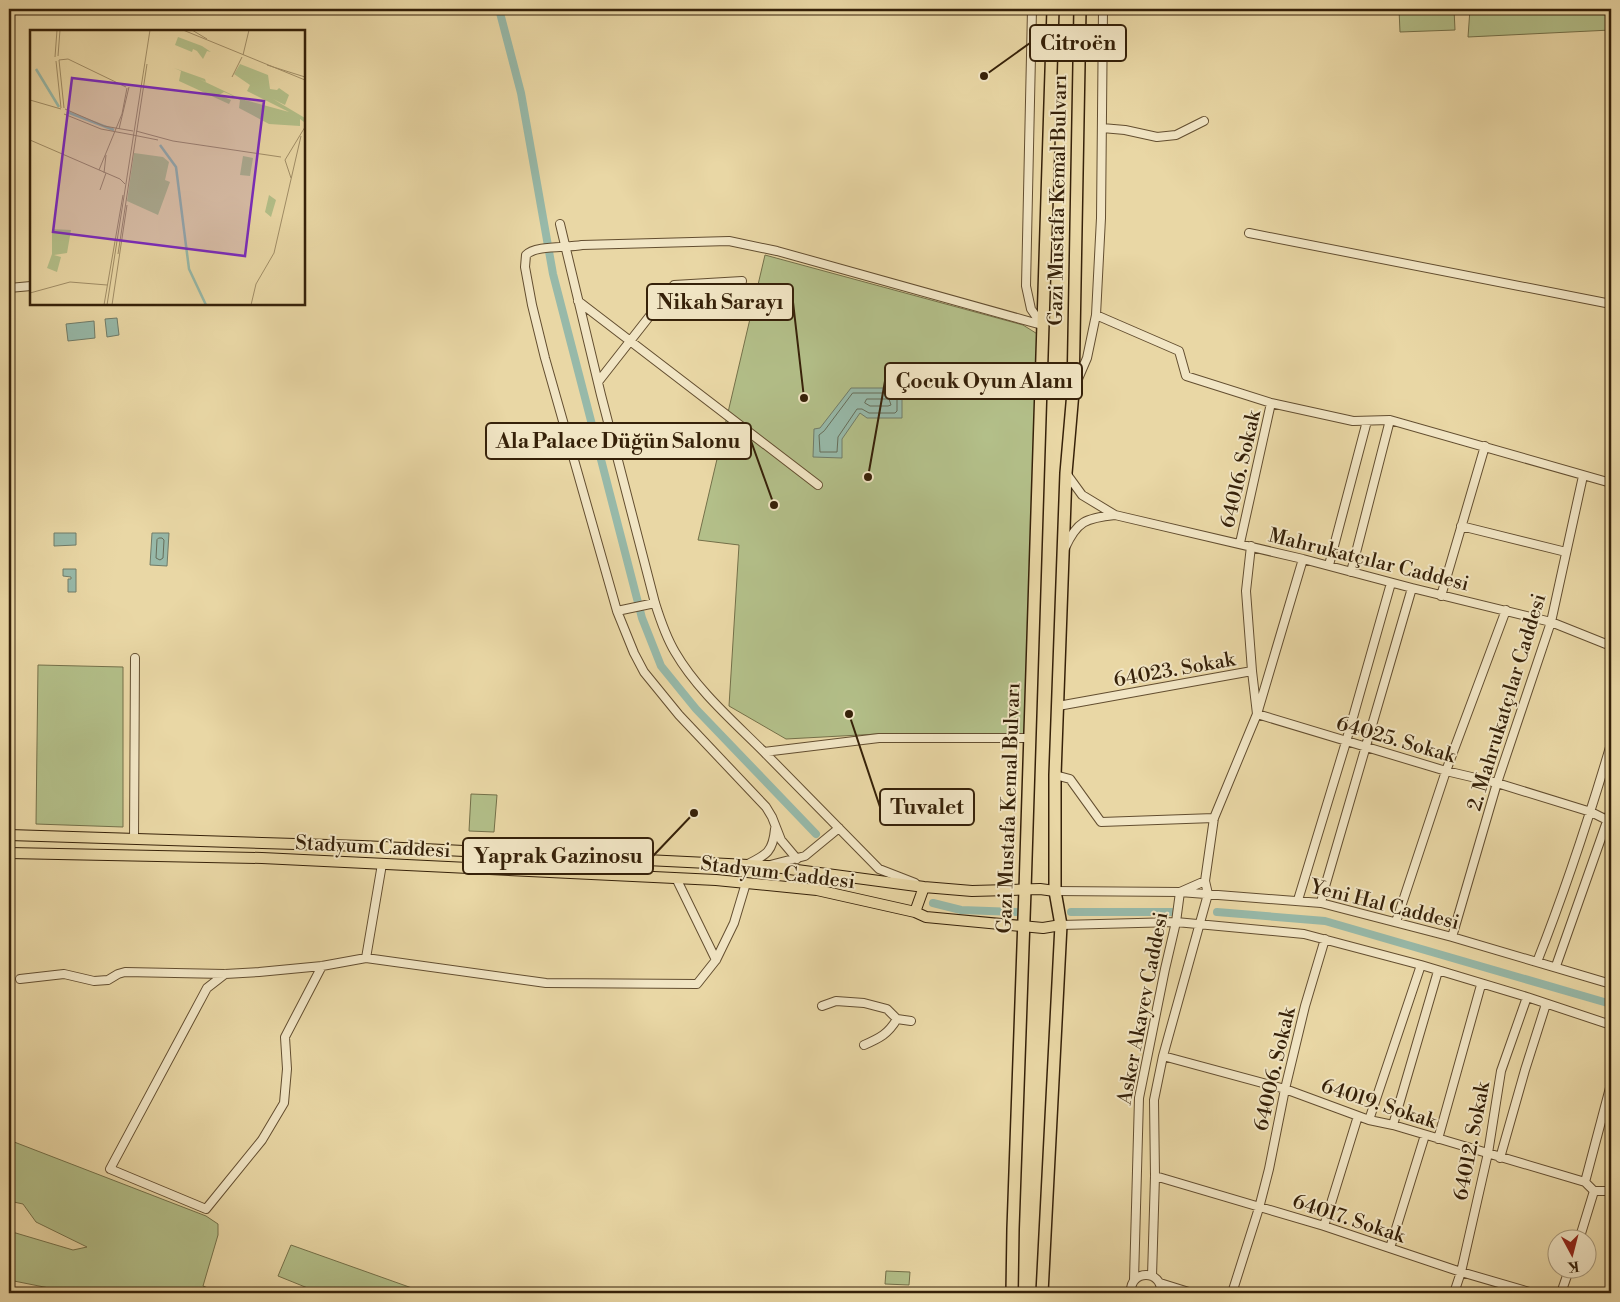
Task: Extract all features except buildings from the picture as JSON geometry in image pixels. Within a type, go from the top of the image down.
[{"type":"highway","name":"Gazi Mustafa Kemal Bulvarı","points":[[1012,1293],[1053,9]]},
{"type":"highway","name":"Gazi Mustafa Kemal Bulvarı","points":[[1044,1291],[1061,925],[1056,891],[1055,775],[1066,473],[1072,392],[1080,9]]},
{"type":"main road","name":"Stadyum Caddesi","points":[[9,835],[362,846],[767,866],[972,891],[1040,889],[1056,891]]},
{"type":"main road","points":[[121,856],[117,850],[118,843],[131,839]]},
{"type":"main road","name":"Stadyum Caddesi","points":[[9,853],[262,858],[676,878],[817,890],[915,912],[926,917],[1043,928],[1061,925]]},
{"type":"main road","points":[[915,912],[924,886]]},
{"type":"street","name":"Gazi Mustafa Kemal Bulvarı","points":[[1032,9],[1026,286],[1031,309],[1042,325]]},
{"type":"street","name":"Gazi Mustafa Kemal Bulvarı","points":[[1072,392],[1087,358],[1096,315],[1101,218],[1103,9]]},
{"type":"street","points":[[1102,128],[1125,130],[1158,137],[1176,135],[1204,121]]},
{"type":"street","points":[[560,224],[560,248],[578,301],[655,602],[662,626],[674,652],[695,681],[879,869],[924,886]]},
{"type":"street","points":[[1249,233],[1611,304]]},
{"type":"street","points":[[796,859],[780,840],[766,807],[679,715],[644,672],[634,653],[617,612],[545,358],[525,268],[526,255],[534,249],[606,244],[729,241],[764,248],[1042,325]]},
{"type":"street","points":[[598,382],[674,285],[742,281]]},
{"type":"street","points":[[9,288],[30,286]]},
{"type":"street","points":[[578,301],[818,485]]},
{"type":"street","points":[[1096,315],[1179,351],[1186,376],[1272,402],[1352,420],[1390,420],[1611,483]]},
{"type":"street","name":"64016. Sokak","points":[[1240,543],[1272,402]]},
{"type":"street","points":[[1351,572],[1390,420]]},
{"type":"street","points":[[1329,565],[1367,421]]},
{"type":"street","points":[[1441,596],[1485,446]]},
{"type":"street","name":"Mahrukatçılar Caddesi","points":[[1066,473],[1082,495],[1115,514],[1329,565],[1441,596],[1506,610],[1551,622],[1611,646]]},
{"type":"street","name":"2. Mahrukatçılar Caddesi","points":[[1452,937],[1497,783],[1551,622],[1583,476]]},
{"type":"street","name":"Mahrukatçılar Caddesi","points":[[1064,552],[1072,533],[1079,525],[1094,517],[1115,514]]},
{"type":"street","points":[[1461,526],[1566,552]]},
{"type":"street","name":"64016. Sokak","points":[[1251,546],[1246,591],[1252,671]]},
{"type":"street","points":[[1208,894],[1205,881],[1214,818],[1257,714],[1303,559]]},
{"type":"street","points":[[1298,900],[1346,742],[1391,583]]},
{"type":"street","points":[[1321,903],[1412,588]]},
{"type":"street","points":[[617,612],[655,602]]},
{"type":"street","points":[[1396,922],[1446,771],[1506,610]]},
{"type":"street","points":[[131,839],[135,658]]},
{"type":"street","name":"64023. Sokak","points":[[1058,706],[1252,671],[1257,714]]},
{"type":"street","name":"64025. Sokak","points":[[1257,714],[1366,748],[1446,771],[1497,783],[1591,812],[1610,822]]},
{"type":"street","points":[[764,752],[879,738],[1029,738]]},
{"type":"street","points":[[1537,962],[1591,812],[1611,744]]},
{"type":"street","points":[[1055,775],[1070,779],[1101,822],[1214,818]]},
{"type":"street","points":[[1556,966],[1610,822],[1611,810]]},
{"type":"street","points":[[747,865],[765,856],[772,848],[775,825]]},
{"type":"street","points":[[767,866],[805,856],[839,828]]},
{"type":"street","points":[[366,958],[382,864]]},
{"type":"street","points":[[676,878],[716,960]]},
{"type":"street","points":[[1180,892],[1205,881]]},
{"type":"street","points":[[20,979],[64,974],[94,981],[108,980],[125,972],[225,974],[322,966],[366,958],[546,983],[697,984],[716,960],[734,923],[746,883]]},
{"type":"street","name":"Yeni Hal Caddesi","points":[[1056,891],[1180,892],[1321,903],[1556,966],[1611,984]]},
{"type":"street","name":"Asker Akayev Caddesi","points":[[1131,1293],[1134,1280],[1138,1098],[1164,969],[1176,922],[1180,892]]},
{"type":"street","name":"Asker Akayev Caddesi","points":[[1152,1276],[1155,1176],[1154,1100],[1163,1056],[1208,894]]},
{"type":"street","points":[[1061,925],[1176,922],[1304,934],[1421,965],[1611,1025]]},
{"type":"street","name":"64006. Sokak","points":[[1232,1293],[1260,1208],[1285,1089],[1325,939]]},
{"type":"street","points":[[1369,1120],[1421,965]]},
{"type":"street","points":[[225,974],[207,988],[110,1170],[206,1209],[262,1140],[284,1104],[287,1068],[285,1037],[322,966]]},
{"type":"street","points":[[1393,1125],[1438,971]]},
{"type":"street","points":[[1438,1139],[1481,985]]},
{"type":"street","name":"64012. Sokak","points":[[1454,1293],[1461,1272],[1488,1153],[1501,1071],[1526,997]]},
{"type":"street","points":[[822,1006],[836,1001],[864,1003],[887,1009],[897,1019],[911,1021]]},
{"type":"street","points":[[1500,1158],[1546,1004]]},
{"type":"street","points":[[864,1045],[885,1035],[891,1030],[897,1019]]},
{"type":"street","name":"64019. Sokak","points":[[1163,1056],[1285,1089],[1369,1120],[1393,1125],[1585,1182]]},
{"type":"street","points":[[1594,1192],[1585,1182],[1611,1084]]},
{"type":"street","points":[[1324,1226],[1358,1116]]},
{"type":"street","points":[[1390,1248],[1425,1135]]},
{"type":"street","name":"64017. Sokak","points":[[1155,1176],[1324,1226],[1461,1272],[1533,1293]]},
{"type":"street","points":[[1594,1192],[1611,1191]]},
{"type":"street","points":[[1582,1230],[1594,1192]]},
{"type":"street","points":[[1134,1280],[1144,1275],[1152,1276],[1160,1284],[1192,1293]]},
{"type":"street","points":[[1561,1293],[1566,1280]]},
{"type":"street","points":[[1160,1284],[1161,1293]]},
{"type":"green space","points":[[1399,9],[1454,9],[1455,30],[1400,32]]},
{"type":"green space","points":[[1470,9],[1611,9],[1611,30],[1468,37]]},
{"type":"green space","points":[[765,255],[1023,325],[1039,335],[1029,738],[878,734],[786,739],[729,706],[739,545],[698,540]]},
{"type":"green space","points":[[38,665],[123,667],[123,827],[36,824]]},
{"type":"green space","points":[[471,794],[497,795],[494,832],[469,831]]},
{"type":"green space","points":[[9,1140],[206,1216],[218,1224],[218,1235],[203,1286],[220,1293],[74,1293],[9,1280],[9,1231],[73,1250],[87,1247],[36,1222],[23,1204],[9,1201]]},
{"type":"green space","points":[[291,1245],[426,1293],[320,1293],[278,1276]]},
{"type":"green space","points":[[886,1271],[910,1272],[909,1285],[885,1284]]},
{"type":"water","points":[[117,318],[119,335],[107,337],[105,319]]},
{"type":"water","points":[[94,321],[95,338],[68,341],[66,324]]},
{"type":"water","points":[[851,388],[902,388],[902,418],[867,418],[860,413],[842,439],[842,458],[813,457],[814,429],[820,428]]},
{"type":"water","points":[[54,533],[76,533],[76,545],[54,546]]},
{"type":"water","points":[[152,533],[169,533],[167,566],[150,565]]},
{"type":"water","points":[[63,569],[76,569],[76,592],[68,592],[68,579],[71,579],[71,577],[63,576]]},
{"type":"waterway","points":[[499,9],[521,93],[553,274],[642,618],[661,666],[696,709],[816,834]]},
{"type":"waterway","points":[[933,903],[961,910],[1016,912]]},
{"type":"waterway","points":[[1071,912],[1172,912]]},
{"type":"waterway","points":[[1217,912],[1325,921],[1611,1004]]},
{"type":"place","name":"Citroën","points":[[984,76]]},
{"type":"place","name":"Nikah Sarayı","points":[[804,398]]},
{"type":"place","name":"Çocuk Oyun Alanı","points":[[868,477]]},
{"type":"place","name":"Ala Palace Düğün Salonu","points":[[774,505]]},
{"type":"place","name":"Tuvalet","points":[[849,714]]},
{"type":"place","name":"Yaprak Gazinosu","points":[[694,813]]}]
